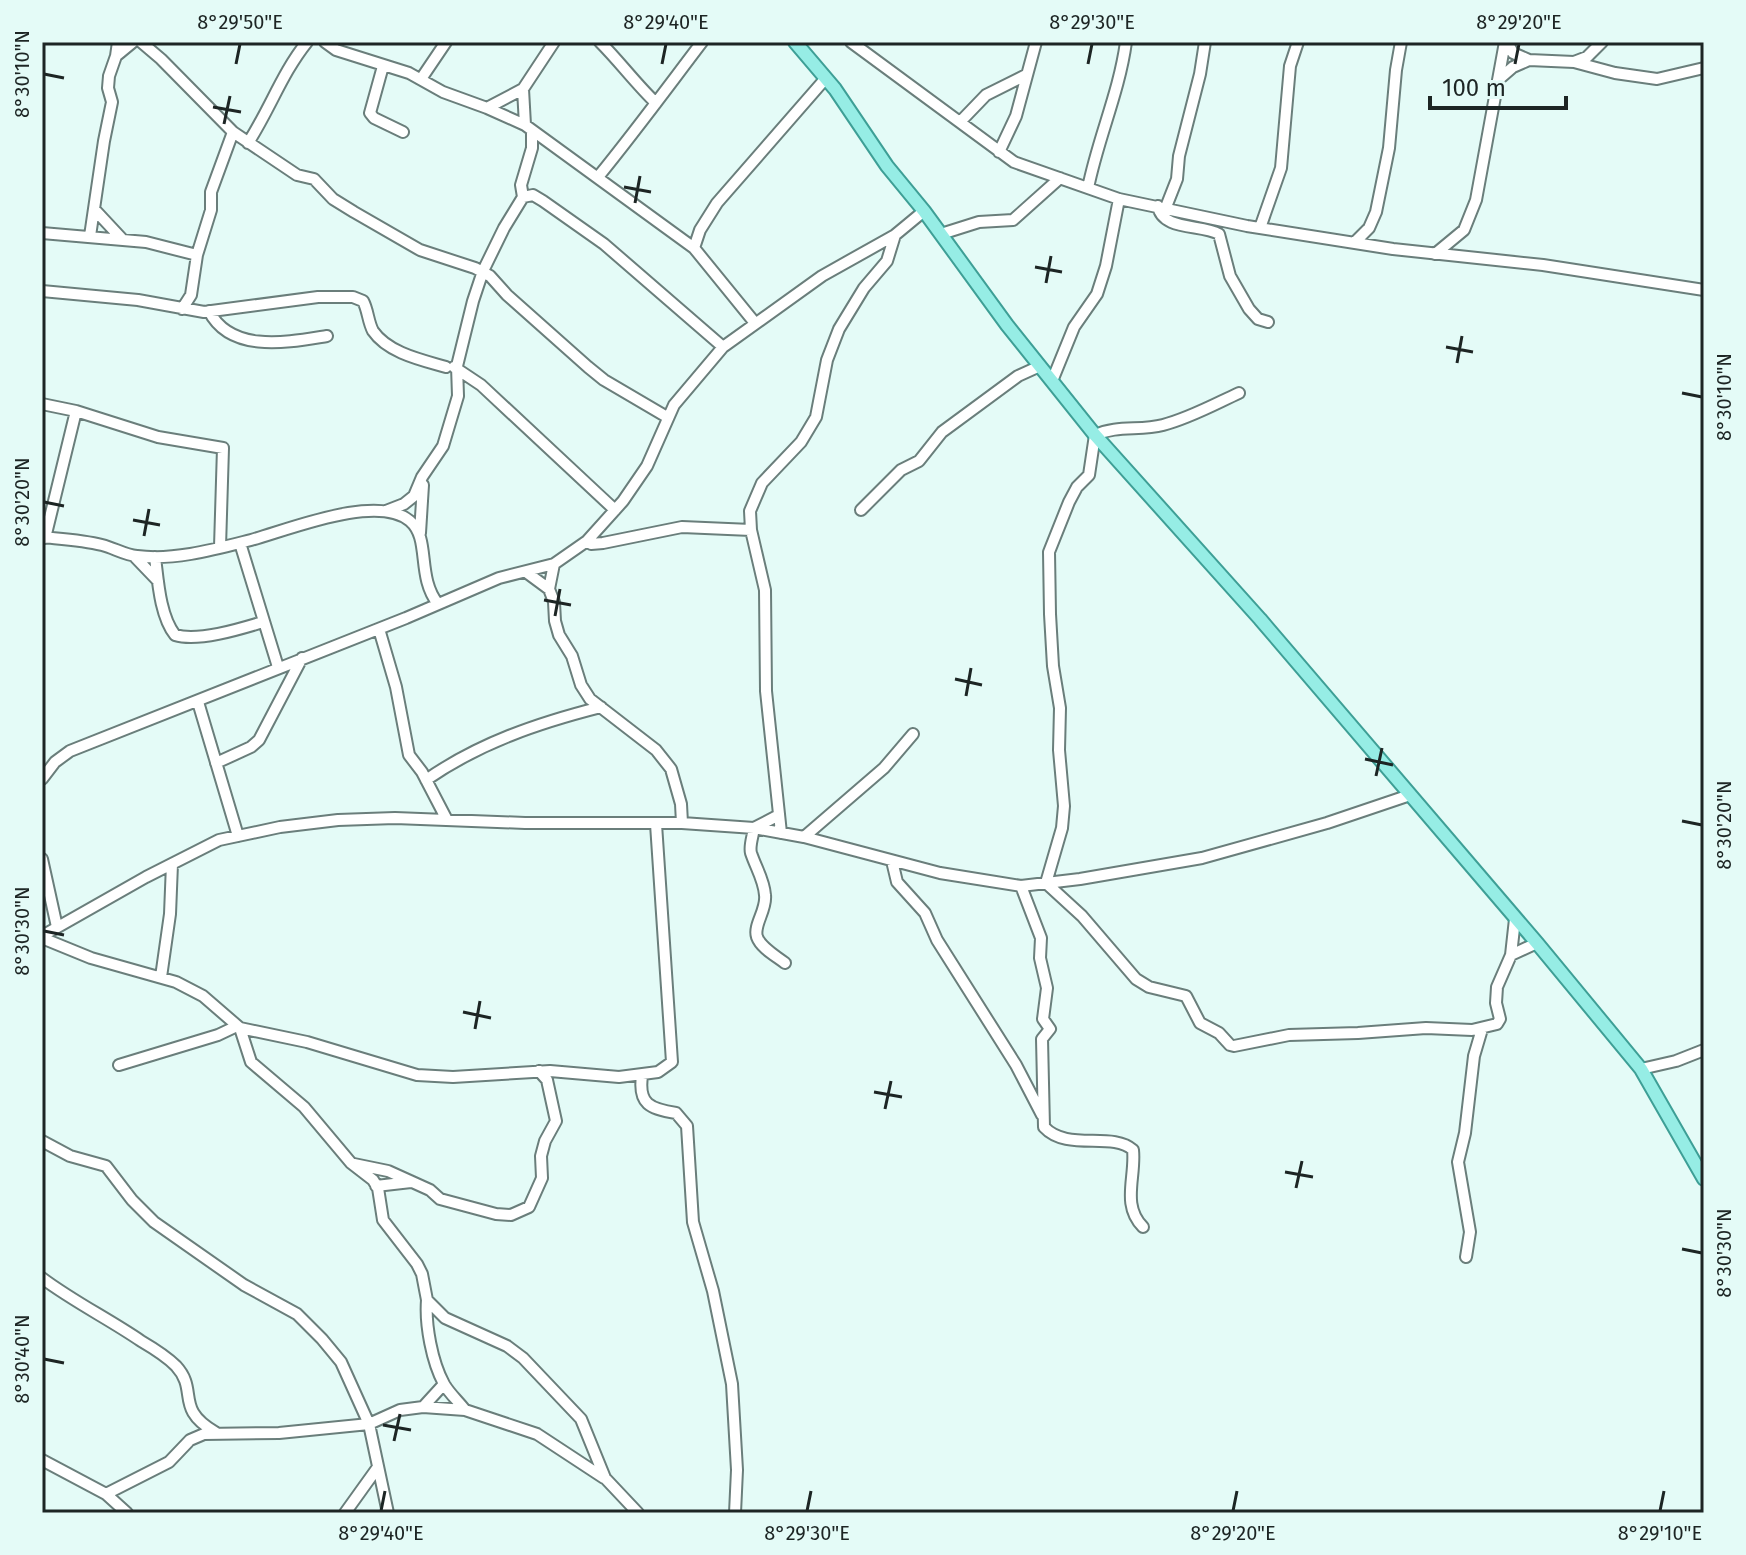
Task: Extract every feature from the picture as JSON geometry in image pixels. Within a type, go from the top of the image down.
[{"type":"main road","points":[[795,42],[853,113],[887,166],[1095,435],[1260,619],[1641,1069],[1704,1179]]},
{"type":"street","points":[[90,236],[112,102],[109,76],[118,42]]},
{"type":"street","points":[[116,56],[133,42]]},
{"type":"street","points":[[141,42],[248,143],[297,175],[314,179],[333,199],[420,250],[483,271],[588,367],[667,417]]},
{"type":"street","points":[[248,143],[268,110],[282,77],[307,42]]},
{"type":"street","points":[[325,42],[336,50],[421,79],[443,92],[487,108],[528,128],[694,248],[755,323]]},
{"type":"street","points":[[421,79],[446,42]]},
{"type":"street","points":[[487,108],[523,89],[554,42]]},
{"type":"street","points":[[600,42],[656,103]]},
{"type":"street","points":[[598,177],[702,42]]},
{"type":"street","points":[[851,42],[1014,162],[1119,199],[1260,228],[1354,243],[1543,265],[1704,290]]},
{"type":"street","points":[[999,152],[1011,128],[1036,42]]},
{"type":"street","points":[[1088,188],[1098,145],[1118,85],[1126,42]]},
{"type":"street","points":[[1205,42],[1179,156],[1177,179],[1161,215],[1171,223],[1219,234],[1230,276],[1253,316],[1268,322]]},
{"type":"street","points":[[1260,228],[1281,168],[1290,66],[1298,42]]},
{"type":"street","points":[[1354,243],[1369,228],[1376,212],[1389,148],[1401,42]]},
{"type":"street","points":[[1435,254],[1459,236],[1476,200],[1506,42]]},
{"type":"street","points":[[1506,42],[1513,53],[1529,60],[1574,62],[1615,73],[1657,79],[1704,68]]},
{"type":"street","points":[[1574,62],[1587,57],[1602,42]]},
{"type":"street","points":[[1498,80],[1506,71],[1529,60]]},
{"type":"street","points":[[383,66],[370,113],[403,132]]},
{"type":"street","points":[[960,122],[986,95],[1026,75]]},
{"type":"street","points":[[694,248],[700,230],[717,203],[826,78]]},
{"type":"street","points":[[384,512],[410,501],[443,446],[458,396],[451,367],[483,271],[523,197],[521,185],[532,148],[523,89]]},
{"type":"street","points":[[182,309],[191,295],[197,255],[211,210],[211,192],[233,132]]},
{"type":"street","points":[[941,234],[979,222],[1013,220],[1060,178]]},
{"type":"street","points":[[523,197],[533,195],[604,244],[723,347]]},
{"type":"street","points":[[1052,381],[1074,327],[1097,294],[1106,266],[1119,199]]},
{"type":"street","points":[[94,209],[122,239]]},
{"type":"street","points":[[42,779],[46,767],[70,751],[198,702],[499,578],[554,564],[587,541],[615,510],[647,466],[667,417],[723,347],[832,270],[895,235],[924,211]]},
{"type":"street","points":[[42,233],[122,239],[157,244],[197,255]]},
{"type":"street","points":[[781,833],[765,680],[765,590],[751,530],[750,511],[757,491],[801,442],[816,417],[827,360],[839,329],[864,288],[890,255],[895,235]]},
{"type":"street","points":[[42,291],[138,300],[206,311],[318,297],[359,299],[366,305],[372,330],[386,344],[416,358],[451,367],[481,385],[615,510]]},
{"type":"street","points":[[191,295],[220,325],[238,337],[274,344],[327,336]]},
{"type":"street","points":[[861,510],[901,470],[919,461],[942,432],[1018,376],[1040,366]]},
{"type":"street","points":[[1046,883],[1062,828],[1064,806],[1059,750],[1060,708],[1051,638],[1049,552],[1069,502],[1077,487],[1089,475],[1095,435],[1110,429],[1164,425],[1239,393]]},
{"type":"street","points":[[42,404],[76,411],[158,437],[223,448],[220,547]]},
{"type":"street","points":[[76,411],[44,538],[101,545],[134,556],[155,557],[240,543],[321,517],[384,512],[406,517],[420,534]]},
{"type":"street","points":[[426,471],[420,502],[420,534],[426,587],[438,604]]},
{"type":"street","points":[[587,541],[591,544],[603,543],[694,526],[751,530]]},
{"type":"street","points":[[240,543],[278,667]]},
{"type":"street","points":[[134,556],[158,581]]},
{"type":"street","points":[[155,557],[169,626],[175,635],[187,637],[234,631],[263,622]]},
{"type":"street","points":[[554,564],[549,589],[559,635],[572,656],[587,695],[656,750],[671,769],[681,804],[682,823]]},
{"type":"street","points":[[526,572],[549,589]]},
{"type":"street","points":[[379,629],[396,687],[409,755],[447,820]]},
{"type":"street","points":[[216,763],[259,740],[302,658]]},
{"type":"street","points":[[198,702],[238,836]]},
{"type":"street","points":[[426,780],[454,761],[496,740],[543,722],[601,707]]},
{"type":"street","points":[[804,837],[884,768],[913,734]]},
{"type":"street","points":[[42,937],[219,840],[280,827],[338,820],[395,818],[682,823],[754,828],[804,837],[983,882],[1021,886],[1202,858],[1327,823],[1410,795]]},
{"type":"street","points":[[754,828],[779,815]]},
{"type":"street","points":[[119,1065],[238,1027],[307,1042],[417,1075],[642,1076],[666,1069],[672,1062],[656,824]]},
{"type":"street","points":[[754,828],[751,850],[763,880],[765,896],[765,908],[757,924],[757,937],[762,945],[785,963]]},
{"type":"street","points":[[42,859],[57,927]]},
{"type":"street","points":[[892,861],[897,882],[925,913],[937,940],[1000,1038],[1043,1116]]},
{"type":"street","points":[[161,977],[170,914],[172,864]]},
{"type":"street","points":[[1046,883],[1082,916],[1136,979],[1149,987],[1186,996],[1200,1023],[1223,1036],[1230,1045],[1289,1035],[1426,1028],[1482,1029],[1497,1024],[1500,1019],[1496,1003],[1497,987],[1511,955],[1515,919]]},
{"type":"street","points":[[1021,886],[1040,933],[1040,958],[1047,988],[1043,1019],[1050,1029],[1042,1039],[1041,1063],[1044,1127],[1054,1135],[1069,1139],[1124,1144],[1133,1150],[1130,1208],[1143,1227]]},
{"type":"street","points":[[42,937],[91,958],[161,977],[203,996],[238,1027],[251,1062],[304,1107],[352,1164],[376,1186],[383,1220],[422,1274],[427,1300],[425,1318],[428,1336],[444,1384],[465,1410]]},
{"type":"street","points":[[1511,955],[1537,943]]},
{"type":"street","points":[[1466,1257],[1470,1232],[1458,1162],[1465,1133],[1474,1056],[1482,1029]]},
{"type":"street","points":[[1641,1069],[1676,1061],[1704,1050]]},
{"type":"street","points":[[352,1164],[379,1167],[430,1190],[440,1199],[496,1214],[511,1215],[529,1207],[542,1178],[541,1156],[545,1141],[556,1121],[545,1074]]},
{"type":"street","points":[[642,1076],[640,1092],[645,1102],[662,1111],[676,1113],[687,1126],[693,1222],[713,1291],[732,1384],[737,1470],[735,1513]]},
{"type":"street","points":[[42,1141],[70,1156],[106,1166],[154,1222],[244,1285],[297,1314],[341,1362],[369,1424],[388,1513]]},
{"type":"street","points":[[376,1186],[413,1182]]},
{"type":"street","points":[[42,1278],[165,1356],[180,1370],[192,1414],[197,1421],[217,1433]]},
{"type":"street","points":[[427,1300],[445,1318],[507,1346],[523,1358],[581,1419],[605,1478]]},
{"type":"street","points":[[423,1407],[444,1384]]},
{"type":"street","points":[[106,1494],[169,1462],[197,1436],[279,1433],[369,1424],[400,1410],[423,1407],[465,1410],[537,1434],[605,1478],[638,1513]]},
{"type":"street","points":[[42,1460],[106,1494],[127,1513]]},
{"type":"street","points":[[345,1513],[378,1467]]}]
